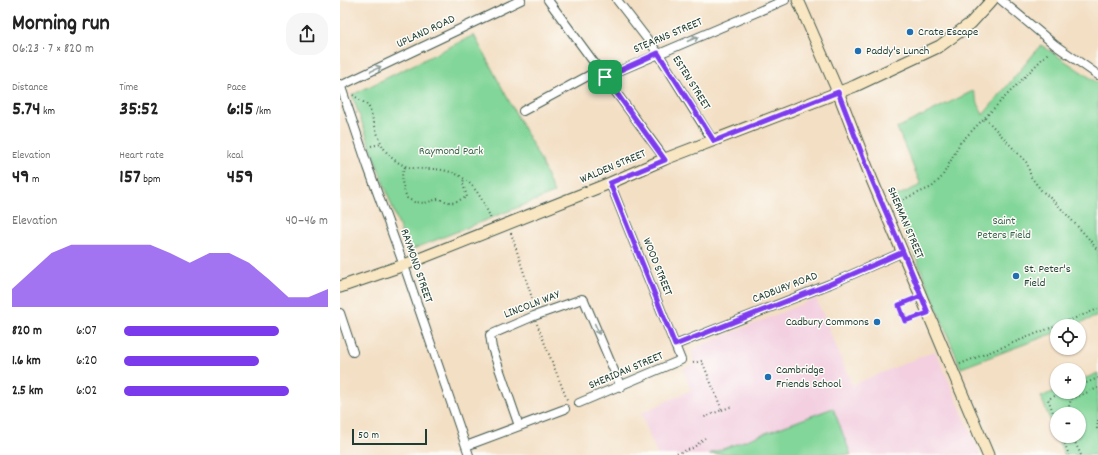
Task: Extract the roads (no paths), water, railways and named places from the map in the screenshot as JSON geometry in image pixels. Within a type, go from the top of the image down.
[{"type":"street","name":"UPLAND ROAD","points":[[340,85],[521,0]]},
{"type":"street","points":[[548,0],[665,160]]},
{"type":"street","name":"ESTEN STREET","points":[[617,0],[658,53],[714,141]]},
{"type":"street","name":"STEARNS STREET","points":[[605,77],[658,53],[786,0]]},
{"type":"street","name":"SHERMAN STREET","points":[[798,0],[838,92],[884,207],[988,455]]},
{"type":"street","name":"WALDEN STREET","points":[[340,287],[404,265],[665,160],[855,86],[940,46],[971,22],[992,0]]},
{"type":"street","points":[[1002,0],[1055,45],[1098,75]]},
{"type":"street","points":[[523,111],[599,70]]},
{"type":"street","name":"RAYMOND STREET","points":[[340,85],[469,455]]},
{"type":"street","name":"WOOD STREET","points":[[610,183],[681,360]]},
{"type":"street","name":"CADBURY ROAD","points":[[675,345],[830,284],[903,252]]},
{"type":"street","name":"LINCOLN WAY","points":[[518,426],[492,348],[490,335],[534,316],[582,299],[586,302],[621,386]]},
{"type":"street","points":[[340,313],[353,352]]},
{"type":"street","name":"SHERIDAN STREET","points":[[579,403],[681,360]]},
{"type":"street","points":[[466,446],[567,408]]},
{"type":"lane","points":[[921,296],[899,305],[905,321],[928,313]]},
{"type":"place","name":"Crate Escape","points":[[910,32]]},
{"type":"place","name":"Paddy's Lunch","points":[[858,51]]},
{"type":"place","name":"St. Peter's Field","points":[[1016,276]]},
{"type":"place","name":"Cadbury Commons","points":[[877,322]]},
{"type":"place","name":"Cambridge Friends School","points":[[768,377]]},
{"type":"park label","name":"Raymond Park","points":[[451,151]]},
{"type":"park label","name":"Saint Peters Field","points":[[1004,228]]}]
